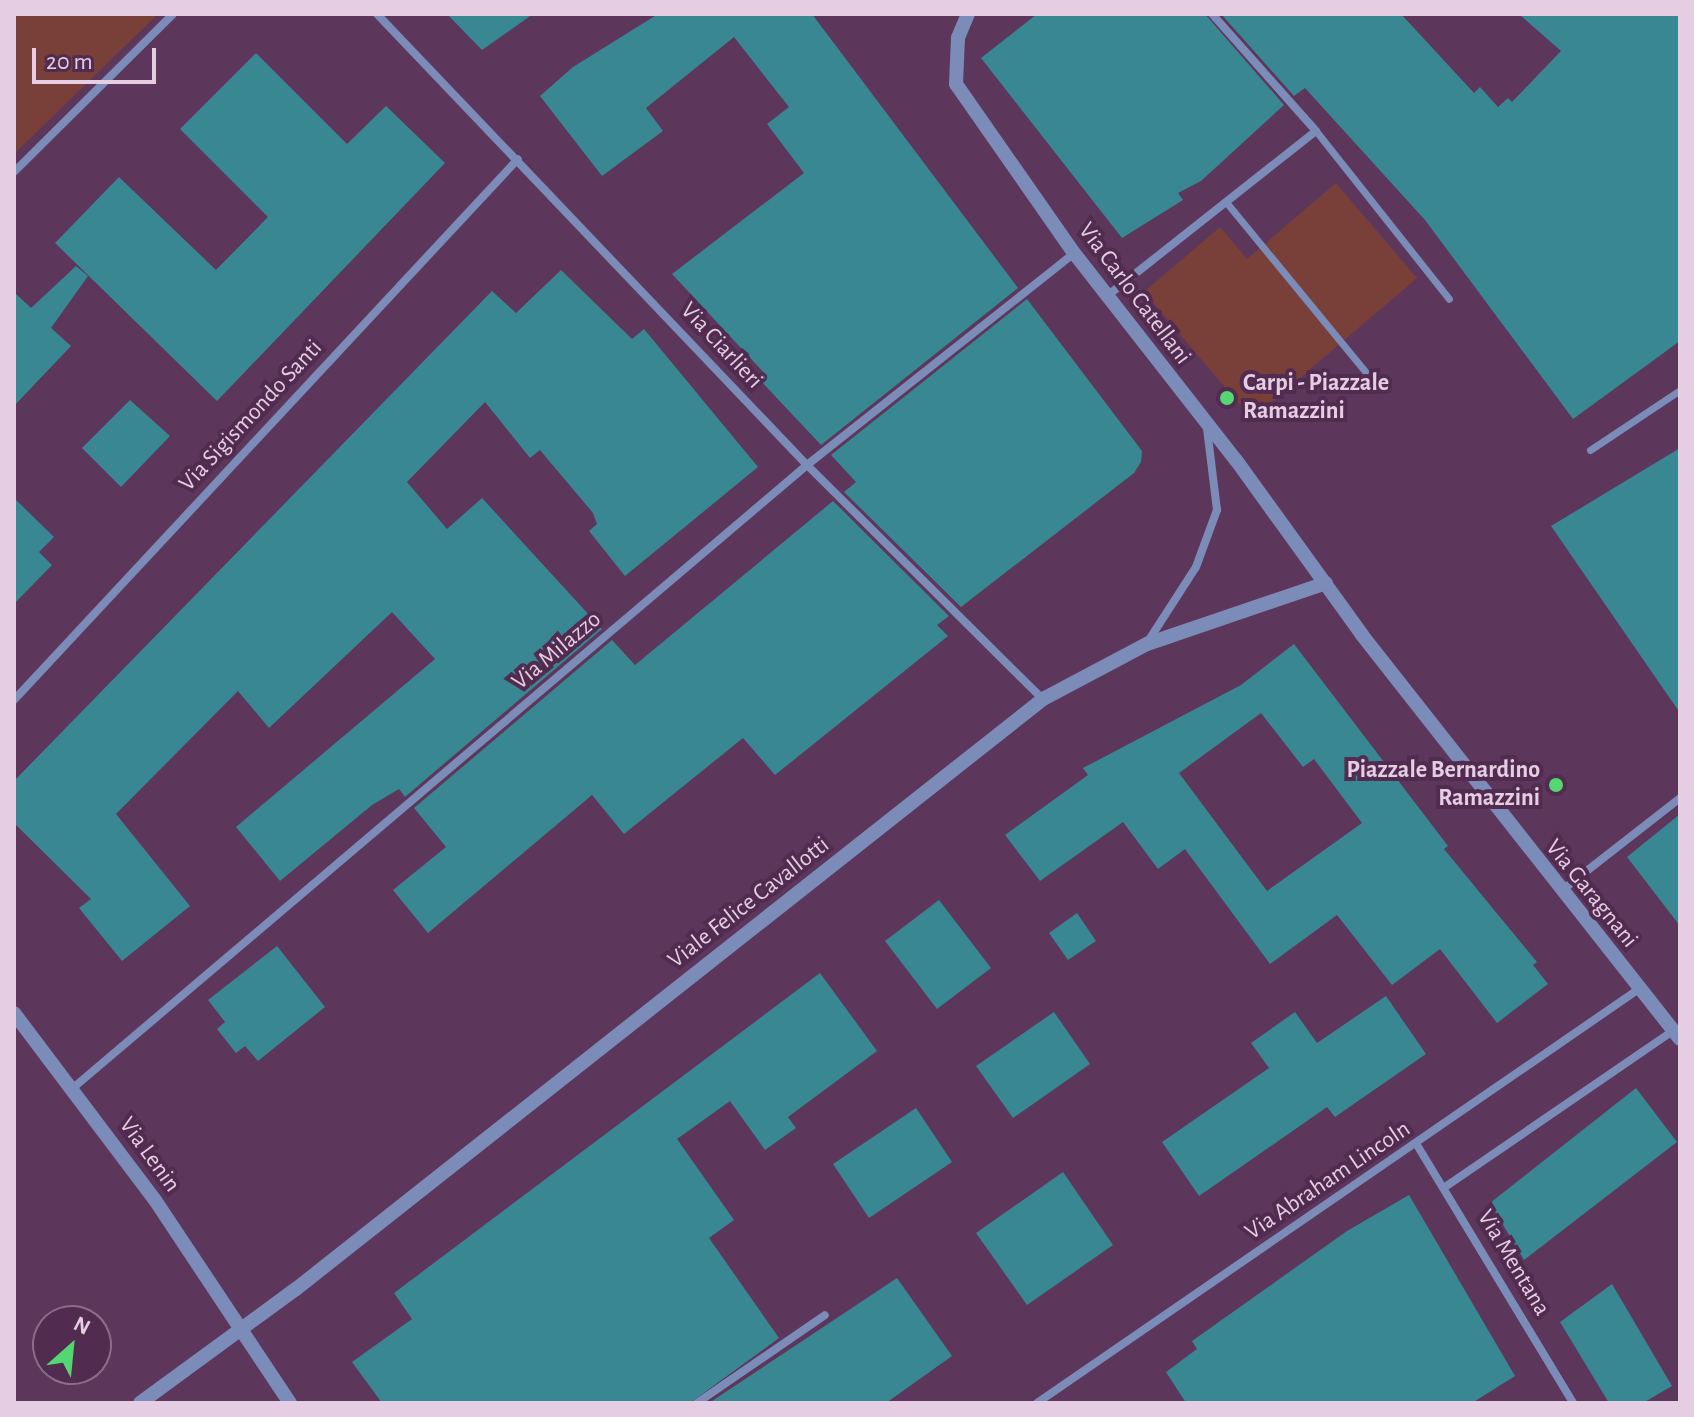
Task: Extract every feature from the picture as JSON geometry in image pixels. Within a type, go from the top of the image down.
[{"type":"street","points":[[14,172],[173,14]]},
{"type":"street","name":"Via Ciarlieri","points":[[377,14],[807,465],[1043,699]]},
{"type":"street","name":"Via Carlo Catellani","points":[[968,14],[958,38],[956,84],[1074,253],[1326,583]]},
{"type":"street","points":[[1212,14],[1316,131],[1449,299]]},
{"type":"street","points":[[1107,296],[1316,131]]},
{"type":"street","name":"Via Sigismondo Santi","points":[[14,700],[518,159]]},
{"type":"street","points":[[1226,202],[1365,371]]},
{"type":"street","name":"Via Milazzo","points":[[73,1088],[807,465],[1074,253]]},
{"type":"street","points":[[1590,450],[1680,390]]},
{"type":"street","points":[[1147,644],[1196,567],[1217,510],[1207,427]]},
{"type":"street","name":"Viale Felice Cavallotti","points":[[140,1403],[240,1329],[1043,699],[1147,644],[1326,583]]},
{"type":"street","name":"Via Garagnani","points":[[1326,583],[1561,892],[1677,1035]]},
{"type":"street","points":[[1561,892],[1680,798]]},
{"type":"street","name":"Via Abraham Lincoln","points":[[1037,1403],[1417,1145],[1639,989]]},
{"type":"street","name":"Via Lenin","points":[[14,1013],[73,1088],[290,1403]]},
{"type":"street","points":[[1445,1187],[1677,1035]]},
{"type":"street","name":"Via Mentana","points":[[1417,1145],[1573,1403]]},
{"type":"street","points":[[697,1403],[825,1315]]},
{"type":"shaded area","points":[[14,14],[158,14],[14,154]]},
{"type":"shaded area","points":[[1336,183],[1417,278],[1252,419],[1144,292],[1220,227],[1247,259]]},
{"type":"building","points":[[447,14],[533,14],[482,50]]},
{"type":"building","points":[[658,14],[812,14],[1018,288],[821,445],[760,380],[766,375],[672,274],[804,173],[767,124],[789,107],[734,37],[646,108],[663,131],[602,176],[540,96],[573,67]]},
{"type":"building","points":[[1037,14],[1205,14],[1284,105],[1201,181],[1178,193],[1183,200],[1122,238],[981,58]]},
{"type":"building","points":[[1221,14],[1401,14],[1474,93],[1480,87],[1498,107],[1508,98],[1512,102],[1561,51],[1519,14],[1680,14],[1680,341],[1573,419],[1425,220],[1305,88],[1294,96]]},
{"type":"building","points":[[256,53],[347,144],[386,106],[445,163],[217,401],[55,243],[119,177],[216,270],[268,217],[180,129]]},
{"type":"building","points":[[76,266],[88,276],[51,328],[71,346],[14,406],[14,292],[31,308]]},
{"type":"building","points":[[561,270],[632,339],[644,329],[758,467],[625,576],[589,531],[597,524],[593,513],[540,450],[530,458],[485,402],[407,482],[447,529],[482,498],[602,629],[405,797],[399,789],[372,805],[280,881],[236,827],[435,659],[392,612],[269,728],[238,691],[116,814],[190,906],[122,961],[79,908],[91,899],[14,823],[14,781],[492,291],[516,313]]},
{"type":"building","points":[[1027,299],[1142,451],[1141,462],[1134,473],[961,607],[844,492],[856,482],[831,455]]},
{"type":"building","points":[[130,400],[170,436],[121,487],[82,448]]},
{"type":"building","points":[[1680,448],[1680,713],[1551,526]]},
{"type":"building","points":[[14,498],[54,537],[39,552],[52,565],[14,604]]},
{"type":"building","points":[[833,501],[949,616],[937,625],[948,636],[775,775],[743,738],[624,834],[592,795],[428,933],[393,890],[446,847],[414,808],[612,640],[635,665]]},
{"type":"building","points":[[1294,644],[1448,846],[1444,849],[1537,962],[1533,965],[1548,984],[1497,1023],[1440,949],[1392,985],[1337,915],[1270,964],[1185,849],[1158,869],[1123,822],[1040,881],[1005,835],[1088,775],[1083,768],[1241,685]],"holes":[[[1261,713],[1303,767],[1314,759],[1362,823],[1267,891],[1179,773]]]},
{"type":"building","points":[[1680,814],[1680,926],[1627,857]]},
{"type":"building","points":[[939,900],[991,968],[937,1009],[885,941]]},
{"type":"building","points":[[1077,913],[1096,941],[1068,960],[1049,933]]},
{"type":"building","points":[[277,946],[325,1007],[258,1061],[245,1046],[236,1053],[217,1029],[225,1022],[208,1000]]},
{"type":"building","points":[[820,973],[877,1051],[788,1117],[796,1128],[765,1150],[730,1101],[677,1139],[734,1220],[709,1238],[779,1338],[690,1403],[382,1403],[352,1362],[412,1319],[394,1293]]},
{"type":"building","points":[[1386,996],[1426,1054],[1335,1117],[1327,1107],[1199,1196],[1162,1142],[1269,1068],[1251,1043],[1295,1012],[1317,1043]]},
{"type":"building","points":[[1054,1012],[1090,1064],[1013,1118],[976,1066]]},
{"type":"building","points":[[1636,1088],[1677,1142],[1524,1260],[1490,1203]]},
{"type":"building","points":[[916,1108],[952,1162],[869,1218],[833,1164]]},
{"type":"building","points":[[1063,1172],[1113,1245],[1027,1305],[976,1233]]},
{"type":"building","points":[[1409,1195],[1515,1376],[1472,1403],[1186,1403],[1166,1372],[1197,1349],[1192,1341],[1347,1231]]},
{"type":"building","points":[[897,1278],[952,1356],[886,1403],[709,1403]]},
{"type":"building","points":[[1612,1284],[1672,1386],[1643,1403],[1609,1403],[1560,1322]]},
{"type":"place","name":"Carpi - Piazzale Ramazzini","points":[[1227,398]]},
{"type":"place","name":"Piazzale Bernardino Ramazzini","points":[[1556,785]]}]
